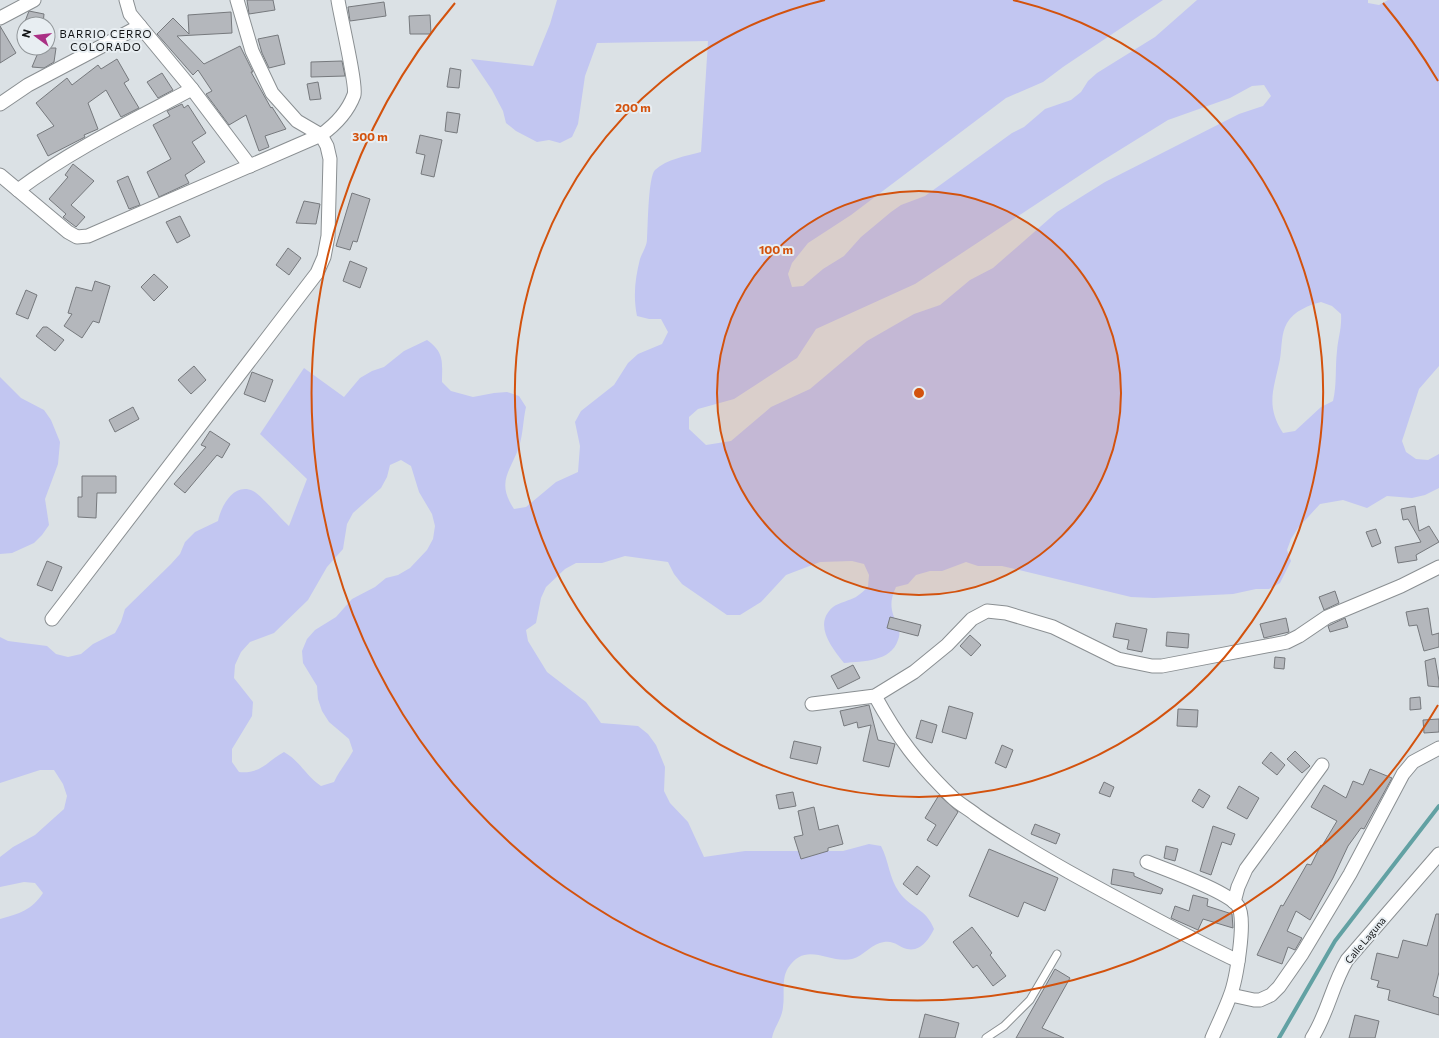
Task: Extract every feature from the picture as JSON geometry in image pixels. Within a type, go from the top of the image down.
[{"type":"street","points":[[0,18],[34,0]]},
{"type":"street","points":[[126,0],[130,14],[192,89],[250,166]]},
{"type":"street","points":[[52,619],[317,273],[324,257],[328,236],[330,159],[327,146],[321,135],[296,121],[272,93],[252,51],[237,0]]},
{"type":"street","points":[[0,175],[68,232],[77,237],[88,236],[321,135],[332,127],[343,114],[354,93],[338,0]]},
{"type":"street","points":[[0,104],[28,85],[140,26]]},
{"type":"street","points":[[18,190],[52,165],[74,152],[192,89]]},
{"type":"street","points":[[812,704],[875,696],[914,672],[947,645],[972,619],[988,611],[1006,613],[1053,627],[1130,663],[1162,666],[1287,642],[1300,636],[1327,617],[1401,586],[1439,567]]},
{"type":"street","points":[[875,696],[895,731],[918,761],[953,798],[984,821],[1026,848],[1094,886],[1169,927],[1238,961]]},
{"type":"street","points":[[1231,995],[1260,1000],[1271,995],[1279,987],[1302,954],[1350,874],[1403,774],[1413,762],[1439,748]]},
{"type":"street","points":[[1234,902],[1246,869],[1322,765]]},
{"type":"street","name":"Calle Laguna","points":[[1312,1038],[1325,1013],[1337,976],[1347,960],[1439,854]]},
{"type":"street","points":[[1148,862],[1222,894],[1234,902],[1241,913],[1238,961],[1231,995],[1212,1038]]},
{"type":"lane","points":[[986,1038],[1004,1026],[1030,1000],[1057,954]]},
{"type":"shaded area","points":[[557,0],[1163,0],[1043,82],[1006,98],[851,215],[808,243],[792,263],[788,274],[792,287],[803,286],[823,269],[844,256],[861,237],[901,205],[925,196],[1012,133],[1024,127],[1045,109],[1071,100],[1081,92],[1088,81],[1097,73],[1155,37],[1197,0],[1368,0],[1368,3],[1379,5],[1388,0],[1439,0],[1439,366],[1419,389],[1402,441],[1406,452],[1416,459],[1428,460],[1439,454],[1439,488],[1425,495],[1412,498],[1387,496],[1367,508],[1343,500],[1320,504],[1298,528],[1291,539],[1287,550],[1291,561],[1280,583],[1269,589],[1256,589],[1233,594],[1154,598],[1131,597],[1002,566],[978,566],[966,562],[942,571],[930,571],[916,575],[908,584],[896,587],[893,594],[891,605],[899,631],[899,637],[894,647],[889,653],[876,659],[859,662],[844,663],[834,650],[826,635],[824,621],[827,614],[833,607],[856,597],[868,587],[869,575],[864,564],[852,561],[820,562],[786,575],[761,602],[740,615],[727,615],[682,584],[674,574],[668,562],[625,556],[602,563],[576,563],[565,569],[546,587],[541,598],[536,623],[526,630],[528,641],[547,672],[586,702],[601,723],[638,726],[648,734],[656,745],[665,767],[664,791],[670,803],[688,822],[704,857],[745,851],[843,851],[869,844],[881,846],[893,881],[899,892],[931,922],[934,929],[930,937],[924,944],[916,949],[907,949],[888,942],[880,943],[852,959],[834,959],[810,954],[802,955],[795,960],[786,972],[784,982],[784,1002],[780,1019],[774,1030],[772,1038],[0,1038],[0,919],[29,908],[43,893],[35,883],[24,882],[0,887],[0,857],[13,847],[35,835],[64,809],[67,796],[63,784],[54,770],[40,770],[0,783],[0,637],[8,641],[47,646],[56,654],[68,657],[81,654],[93,644],[115,633],[121,622],[125,609],[171,564],[180,554],[185,542],[195,532],[218,521],[225,503],[234,493],[240,490],[246,489],[257,493],[289,526],[307,479],[260,434],[304,368],[344,397],[360,378],[372,371],[384,367],[404,351],[427,340],[437,349],[440,354],[442,363],[442,382],[451,391],[473,397],[507,392],[519,396],[526,407],[519,447],[506,477],[505,484],[509,500],[514,509],[526,507],[556,482],[578,472],[580,446],[575,422],[581,411],[614,385],[628,363],[638,354],[662,344],[668,332],[661,319],[649,319],[637,316],[635,288],[637,274],[640,259],[647,242],[651,182],[655,170],[665,163],[701,152],[708,41],[597,43],[585,76],[578,124],[572,137],[560,143],[549,140],[537,142],[516,131],[506,123],[503,111],[492,90],[471,59],[533,66],[550,24]],"holes":[[[1264,85],[1271,96],[1263,106],[1239,114],[1105,182],[1057,212],[993,268],[970,280],[940,305],[914,314],[867,341],[810,389],[771,407],[731,441],[706,445],[689,429],[689,417],[698,409],[734,399],[797,358],[816,329],[915,284],[1097,164],[1168,120],[1230,98],[1252,86]],[[1321,302],[1332,306],[1341,314],[1333,401],[1321,407],[1295,431],[1283,433],[1274,414],[1272,397],[1280,359],[1282,340],[1285,327],[1290,319],[1302,309]],[[401,460],[411,466],[419,492],[432,514],[435,526],[433,539],[427,550],[410,568],[398,575],[386,578],[375,587],[352,599],[336,617],[315,630],[307,639],[302,651],[303,663],[317,686],[318,699],[322,711],[329,722],[349,739],[353,751],[334,782],[321,786],[284,752],[259,769],[239,772],[232,762],[232,749],[252,716],[253,702],[234,678],[235,665],[241,652],[250,642],[274,633],[308,600],[327,567],[343,549],[347,524],[353,513],[381,488],[387,477],[390,465]]]},
{"type":"shaded area","points":[[0,377],[21,398],[44,410],[51,420],[60,442],[58,464],[45,499],[49,525],[34,543],[12,553],[0,554]]},
{"type":"building","points":[[247,0],[273,0],[275,10],[249,14]]},
{"type":"building","points":[[384,2],[386,16],[350,21],[348,7]]},
{"type":"building","points":[[29,11],[44,14],[44,16],[27,16]]},
{"type":"building","points":[[231,12],[232,33],[177,36],[204,64],[240,46],[253,72],[251,72],[271,108],[272,107],[286,129],[265,136],[269,147],[259,151],[246,115],[229,125],[206,94],[212,91],[198,70],[193,75],[157,34],[173,18],[189,34],[188,15]]},
{"type":"building","points":[[430,15],[431,34],[410,34],[409,16]]},
{"type":"building","points":[[0,26],[16,53],[0,63]]},
{"type":"building","points":[[278,35],[285,64],[269,68],[262,53],[258,39]]},
{"type":"building","points":[[37,56],[55,56],[54,62],[44,68],[32,67]]},
{"type":"building","points":[[117,59],[129,80],[124,83],[139,108],[121,117],[106,90],[88,103],[98,129],[84,135],[85,137],[48,156],[37,135],[54,126],[36,103],[67,78],[72,85],[98,65],[101,69]]},
{"type":"building","points":[[342,61],[345,76],[311,77],[311,62]]},
{"type":"building","points":[[450,68],[461,70],[459,88],[447,87]]},
{"type":"building","points":[[162,73],[173,90],[158,98],[147,82]]},
{"type":"building","points":[[318,82],[321,99],[310,100],[307,84]]},
{"type":"building","points":[[182,104],[184,108],[188,105],[206,133],[192,142],[205,162],[185,175],[189,183],[159,197],[147,172],[171,159],[153,125],[170,116],[167,111]]},
{"type":"building","points":[[447,112],[460,114],[457,133],[445,131]]},
{"type":"building","points":[[420,135],[442,140],[434,177],[421,174],[425,155],[416,153]]},
{"type":"building","points":[[73,164],[94,181],[71,205],[85,217],[76,227],[63,217],[66,214],[49,199],[68,177],[65,175]]},
{"type":"building","points":[[128,176],[140,205],[129,209],[117,181]]},
{"type":"building","points":[[352,193],[370,199],[357,242],[353,241],[350,250],[336,246]]},
{"type":"building","points":[[304,201],[320,204],[316,224],[296,223]]},
{"type":"building","points":[[180,216],[190,236],[177,243],[166,222]]},
{"type":"building","points":[[288,248],[301,258],[289,275],[276,265]]},
{"type":"building","points":[[350,261],[367,268],[360,288],[343,281]]},
{"type":"building","points":[[154,274],[168,287],[154,301],[141,287]]},
{"type":"building","points":[[95,281],[110,286],[99,323],[93,321],[82,338],[64,326],[72,314],[68,313],[76,287],[92,291]]},
{"type":"building","points":[[26,290],[37,295],[28,319],[16,314]]},
{"type":"building","points":[[43,327],[47,327],[64,340],[55,351],[36,336]]},
{"type":"building","points":[[194,366],[206,380],[191,394],[178,380]]},
{"type":"building","points":[[252,372],[273,380],[265,402],[244,394]]},
{"type":"building","points":[[133,407],[139,419],[115,432],[109,420]]},
{"type":"building","points":[[210,431],[230,444],[222,458],[217,455],[185,493],[174,484],[206,447],[201,445]]},
{"type":"building","points":[[82,476],[116,476],[116,493],[97,493],[96,518],[78,517],[78,497],[82,497]]},
{"type":"building","points":[[1415,506],[1419,531],[1429,526],[1439,542],[1416,555],[1417,560],[1398,563],[1395,547],[1421,542],[1408,519],[1403,520],[1401,509]]},
{"type":"building","points":[[1376,529],[1381,543],[1372,547],[1366,532]]},
{"type":"building","points":[[47,561],[62,567],[52,591],[37,585]]},
{"type":"building","points":[[1335,591],[1339,603],[1324,610],[1319,597]]},
{"type":"building","points":[[1428,608],[1432,635],[1439,633],[1439,647],[1424,651],[1417,625],[1409,626],[1406,612]]},
{"type":"building","points":[[890,617],[921,625],[918,636],[887,628]]},
{"type":"building","points":[[1286,618],[1289,632],[1264,638],[1260,624]]},
{"type":"building","points":[[1345,618],[1348,627],[1330,632],[1328,626]]},
{"type":"building","points":[[1116,623],[1147,629],[1142,652],[1127,649],[1129,640],[1113,637]]},
{"type":"building","points":[[1167,632],[1189,634],[1188,648],[1166,646]]},
{"type":"building","points":[[970,635],[981,645],[971,656],[960,646]]},
{"type":"building","points":[[1275,657],[1285,658],[1284,669],[1274,668]]},
{"type":"building","points":[[1435,658],[1439,687],[1428,686],[1425,661]]},
{"type":"building","points":[[853,665],[860,678],[838,689],[831,676]]},
{"type":"building","points":[[1420,697],[1421,709],[1410,710],[1410,698]]},
{"type":"building","points":[[869,705],[878,740],[895,744],[889,767],[863,761],[871,725],[858,728],[857,722],[844,726],[840,711]]},
{"type":"building","points":[[949,706],[973,713],[966,739],[942,732]]},
{"type":"building","points":[[1178,709],[1198,710],[1197,727],[1177,726]]},
{"type":"building","points":[[1439,719],[1439,732],[1424,733],[1423,720]]},
{"type":"building","points":[[921,720],[937,725],[932,743],[916,738]]},
{"type":"building","points":[[794,741],[821,747],[817,764],[790,758]]},
{"type":"building","points":[[1002,745],[1013,750],[1006,768],[995,763]]},
{"type":"building","points":[[1295,751],[1310,766],[1302,773],[1287,759]]},
{"type":"building","points":[[1271,752],[1285,765],[1277,775],[1262,763]]},
{"type":"building","points":[[1370,769],[1392,778],[1364,829],[1361,828],[1348,846],[1333,878],[1310,920],[1296,911],[1287,931],[1302,938],[1295,950],[1288,947],[1282,964],[1257,955],[1281,905],[1283,906],[1307,864],[1311,865],[1321,845],[1322,846],[1337,821],[1311,807],[1324,785],[1346,798],[1353,781],[1363,785]]},
{"type":"building","points":[[1104,782],[1114,787],[1110,797],[1099,793]]},
{"type":"building","points":[[1239,786],[1259,798],[1247,819],[1227,808]]},
{"type":"building","points":[[1199,789],[1210,796],[1203,808],[1192,801]]},
{"type":"building","points":[[793,792],[796,806],[779,809],[776,795]]},
{"type":"building","points":[[939,795],[958,812],[937,846],[927,840],[936,825],[925,818]]},
{"type":"building","points":[[814,807],[819,830],[838,825],[843,844],[828,848],[828,851],[801,859],[794,837],[803,835],[798,811]]},
{"type":"building","points":[[1035,824],[1060,834],[1056,844],[1031,834]]},
{"type":"building","points":[[1213,826],[1235,834],[1231,845],[1222,842],[1211,875],[1200,871]]},
{"type":"building","points":[[1166,846],[1178,849],[1175,861],[1164,858]]},
{"type":"building","points":[[989,849],[1058,878],[1045,911],[1024,902],[1018,917],[969,896]]},
{"type":"building","points":[[917,866],[930,876],[917,895],[903,884]]},
{"type":"building","points":[[1113,869],[1134,873],[1134,876],[1163,889],[1161,894],[1111,884]]},
{"type":"building","points":[[1193,895],[1208,899],[1207,906],[1232,914],[1233,928],[1203,919],[1198,930],[1171,918],[1175,906],[1189,911]]},
{"type":"building","points":[[1436,914],[1439,914],[1439,972],[1433,996],[1439,998],[1439,1015],[1388,1000],[1390,990],[1377,987],[1379,981],[1371,979],[1377,953],[1398,958],[1403,940],[1427,946]]},
{"type":"building","points":[[972,927],[992,953],[990,955],[1006,976],[993,986],[977,965],[973,968],[953,942]]},
{"type":"building","points":[[1055,969],[1070,978],[1042,1028],[1064,1038],[1016,1038]]},
{"type":"building","points":[[925,1014],[959,1023],[955,1038],[919,1038]]},
{"type":"building","points":[[1355,1015],[1379,1021],[1375,1038],[1349,1038]]},
{"type":"waterway","points":[[1279,1038],[1335,941],[1439,806]]},
{"type":"district","name":"BARRIO CERRO COLORADO","points":[[106,40]]}]
